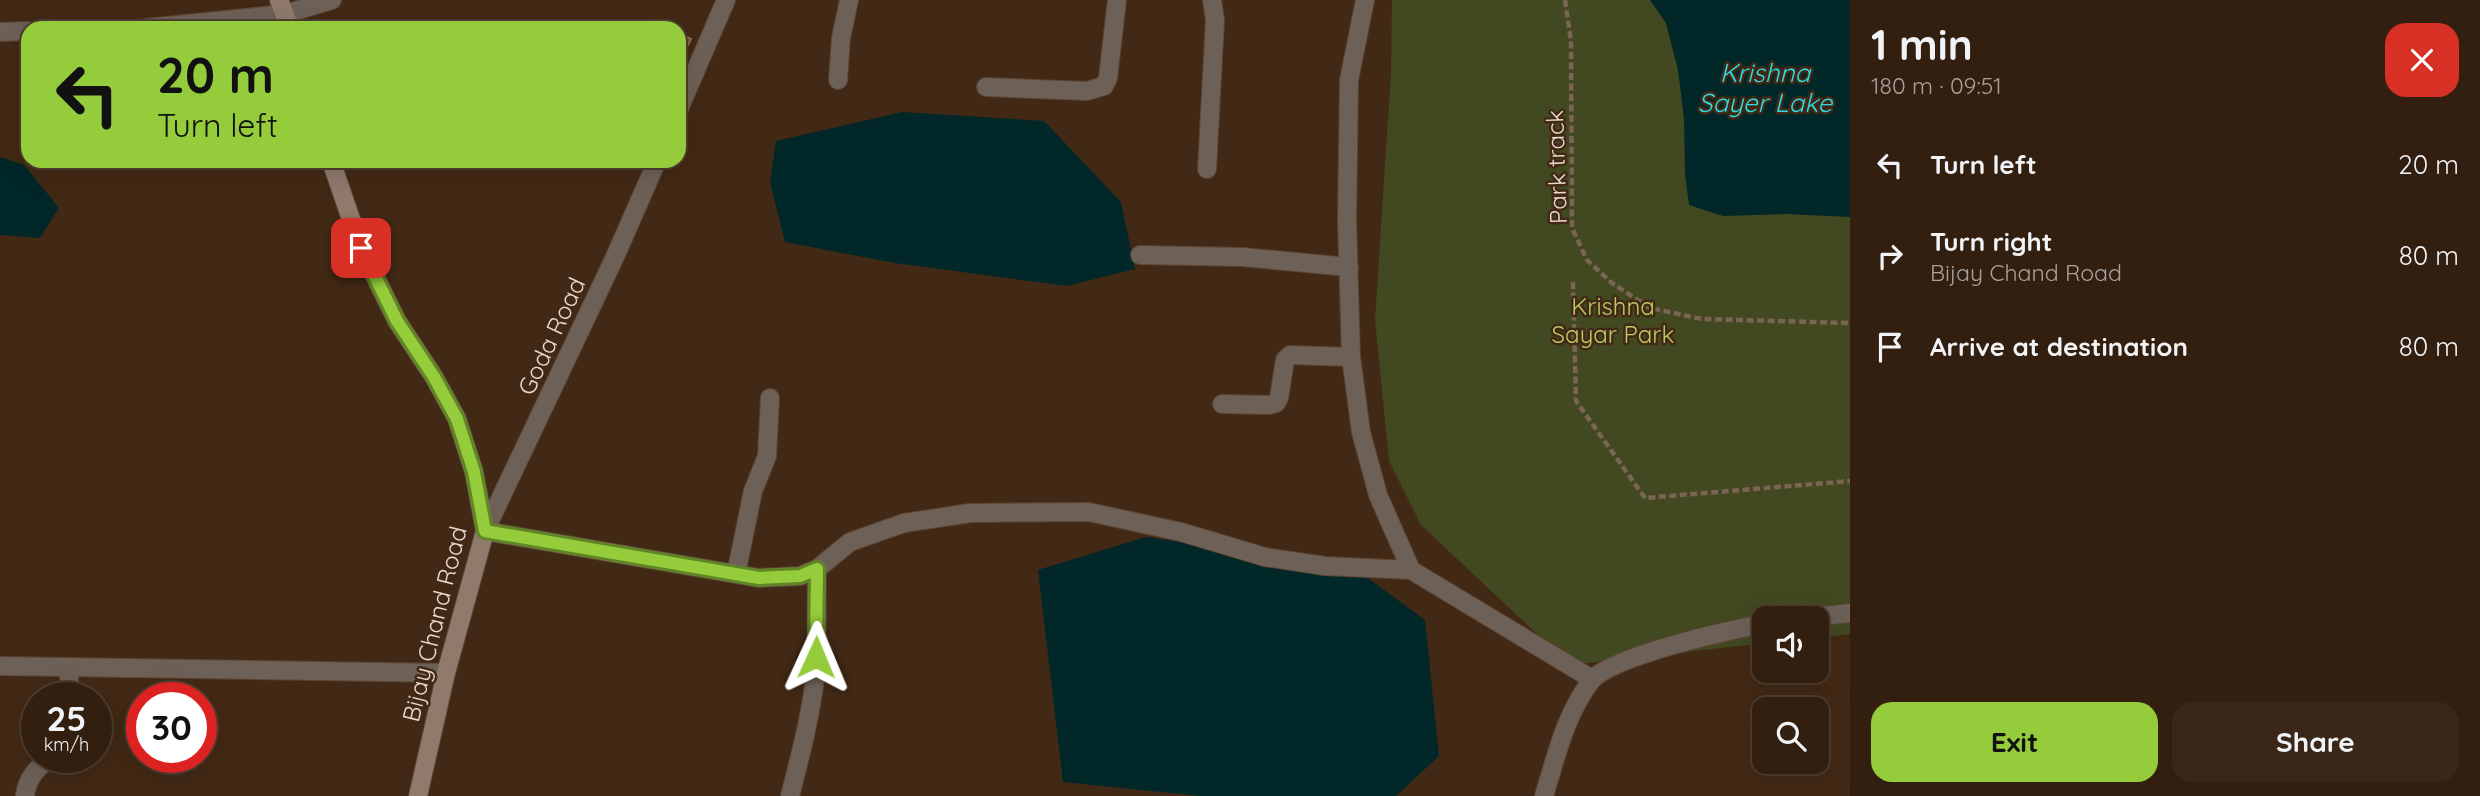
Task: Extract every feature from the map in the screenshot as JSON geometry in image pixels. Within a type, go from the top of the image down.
[{"type":"main road","name":"Bijay Chand Road","points":[[333,168],[361,248],[397,321],[434,377],[457,419],[474,472],[485,531],[446,673],[418,796]]},
{"type":"street","points":[[216,21],[285,14],[332,0]]},
{"type":"street","points":[[686,93],[726,0]]},
{"type":"street","points":[[838,80],[841,38],[849,0]]},
{"type":"street","points":[[986,87],[1087,91],[1104,86],[1108,78],[1117,0]]},
{"type":"street","points":[[1206,169],[1216,20],[1212,0]]},
{"type":"street","points":[[1364,0],[1349,80],[1347,222],[1351,358],[1362,432],[1377,495],[1411,570]]},
{"type":"street","points":[[0,32],[21,31]]},
{"type":"street","name":"Goda Road","points":[[485,531],[614,259],[654,168]]},
{"type":"street","points":[[1140,255],[1254,257],[1349,267]]},
{"type":"street","points":[[1222,404],[1269,405],[1276,402],[1285,360],[1290,355],[1351,358]]},
{"type":"street","points":[[736,574],[753,491],[767,456],[770,398]]},
{"type":"street","points":[[485,531],[779,579],[800,576],[817,569],[850,542],[904,523],[970,513],[1089,512],[1181,532],[1265,557],[1325,566],[1411,570],[1592,678]]},
{"type":"street","points":[[790,796],[807,731],[815,678],[817,569]]},
{"type":"street","points":[[1829,615],[1850,613]]},
{"type":"street","points":[[1544,796],[1568,719],[1592,678],[1638,655],[1752,627]]},
{"type":"street","points":[[0,666],[446,673]]},
{"type":"street","points":[[69,667],[69,682]]},
{"type":"street","points":[[25,796],[26,783],[33,773]]},
{"type":"path","name":"Park track","points":[[1567,0],[1571,41],[1572,228],[1587,260],[1612,283],[1650,308],[1702,318],[1850,323]]},
{"type":"path","points":[[1568,21],[1570,74]]},
{"type":"path","points":[[1573,282],[1576,401],[1646,498],[1850,481]]},
{"type":"green space","name":"Krishna Sayar Park","points":[[1392,0],[1850,0],[1850,634],[1829,637],[1829,606],[1752,606],[1752,644],[1570,665],[1421,525],[1389,461],[1375,320],[1391,73]]},
{"type":"water","name":"Krishna Sayer Lake","points":[[1650,0],[1850,0],[1850,217],[1786,214],[1723,216],[1689,205],[1678,70],[1666,23]]},
{"type":"water","points":[[902,112],[1044,121],[1121,202],[1135,269],[1067,286],[895,263],[785,242],[770,183],[776,141]]},
{"type":"water","points":[[0,157],[26,168],[59,208],[40,238],[0,235]]},
{"type":"water","points":[[1146,537],[1350,565],[1425,620],[1439,756],[1396,796],[1200,796],[1063,782],[1038,570]]},
{"type":"building","points":[[686,36],[691,39],[686,49]]},
{"type":"route","points":[[361,248],[397,321],[434,377],[457,419],[474,472],[485,531],[759,578],[800,576],[817,569],[816,657]]}]
